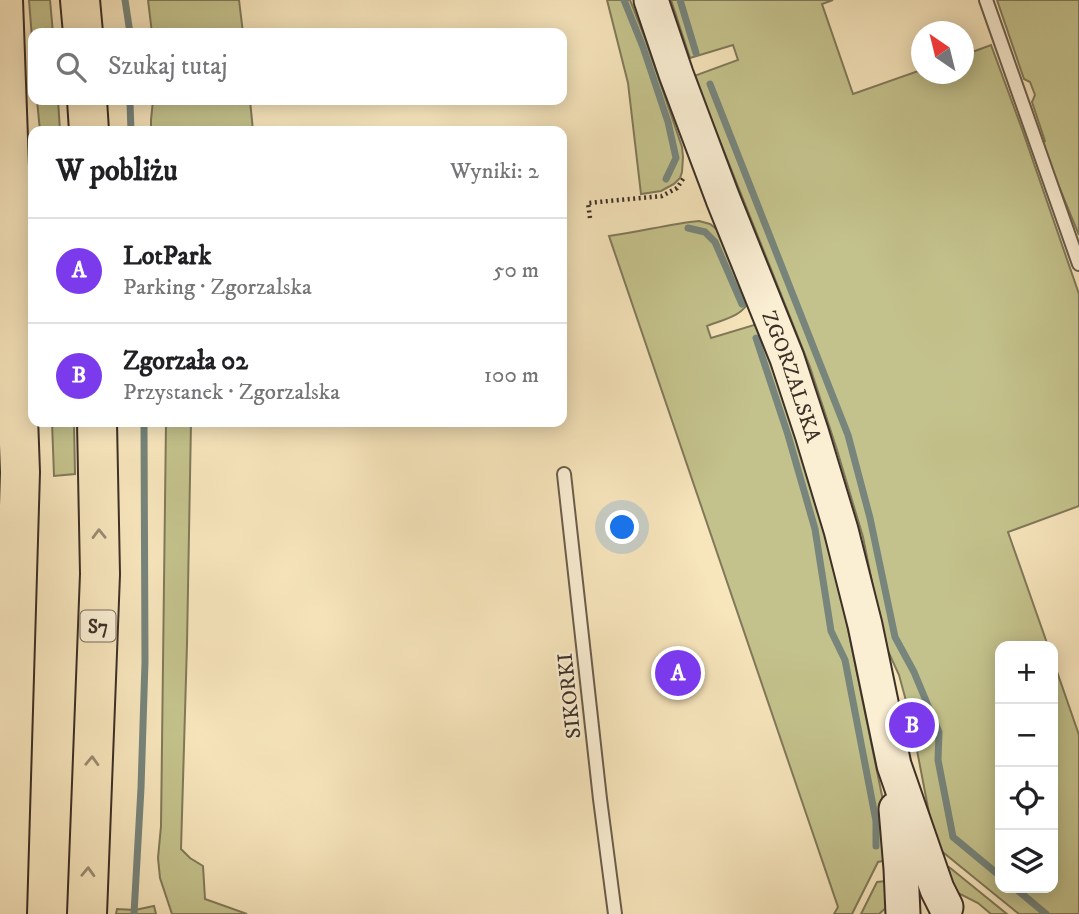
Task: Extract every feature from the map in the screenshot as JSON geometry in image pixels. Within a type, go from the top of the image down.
[{"type":"highway","points":[[3,0],[20,472],[7,914]]},
{"type":"highway","points":[[80,0],[83,28]]},
{"type":"highway","points":[[87,105],[89,126]]},
{"type":"highway","name":"S7","points":[[87,914],[100,574],[97,427]]},
{"type":"street","name":"ZGORZALSKA","points":[[651,0],[723,200],[788,358],[841,530],[894,765],[937,889],[958,910]]},
{"type":"street","name":"ZGORZALSKA","points":[[894,765],[904,914]]},
{"type":"street","points":[[904,914],[930,906],[958,910]]},
{"type":"lane","points":[[986,0],[1079,264]]},
{"type":"lane","name":"SIKORKI","points":[[564,474],[615,914]]},
{"type":"path","points":[[590,218],[588,204],[662,196],[677,188],[686,175]]},
{"type":"shaded area","points":[[29,0],[50,0],[53,28],[31,28]]},
{"type":"shaded area","points":[[148,0],[239,0],[242,28],[151,28]]},
{"type":"shaded area","points":[[607,0],[630,0],[682,147],[680,178],[661,191],[641,194],[628,83]]},
{"type":"shaded area","points":[[671,0],[833,0],[822,4],[853,94],[911,74],[911,84],[974,84],[974,51],[991,45],[1079,294],[1079,506],[1008,532],[1046,641],[995,641],[995,893],[1058,893],[1058,674],[1079,735],[1079,914],[1019,914],[935,844],[915,740],[919,738],[916,718],[911,719],[899,675],[884,642],[863,537],[837,450],[810,367],[694,76],[738,60],[733,45],[690,58]]},
{"type":"shaded area","points":[[997,0],[1079,0],[1079,235],[1041,143],[1045,141],[1032,102],[1035,95],[1030,82],[1024,79]]},
{"type":"shaded area","points":[[37,105],[58,105],[60,126],[40,126]]},
{"type":"shaded area","points":[[152,105],[250,105],[253,126],[151,126]]},
{"type":"shaded area","points":[[699,221],[710,224],[719,231],[749,300],[737,314],[707,326],[711,338],[754,325],[760,328],[809,465],[839,585],[893,859],[878,862],[852,914],[834,914],[838,907],[609,236]]},
{"type":"shaded area","points":[[52,427],[74,427],[75,474],[54,476]]},
{"type":"shaded area","points":[[166,427],[191,427],[181,849],[203,866],[205,899],[247,914],[172,914],[160,878],[158,858],[161,826]]},
{"type":"shaded area","points":[[949,867],[1007,914],[991,914],[978,903],[956,892],[937,870]]},
{"type":"shaded area","points":[[896,880],[888,906],[879,914],[861,914],[877,882]]},
{"type":"shaded area","points":[[154,906],[156,914],[116,914],[117,909],[135,910]]},
{"type":"waterway","points":[[125,0],[129,28]]},
{"type":"waterway","points":[[624,0],[668,122],[676,158],[666,179]]},
{"type":"waterway","points":[[680,0],[696,53]]},
{"type":"waterway","points":[[710,84],[848,435],[870,518],[895,637],[914,672],[939,732],[938,760],[953,837],[995,872]]},
{"type":"waterway","points":[[130,105],[131,126]]},
{"type":"waterway","points":[[688,228],[705,232],[715,242],[742,304]]},
{"type":"waterway","points":[[756,338],[815,529],[831,631],[845,660],[876,821],[876,846]]},
{"type":"waterway","points":[[134,914],[145,662],[144,427]]},
{"type":"waterway","points":[[1021,893],[1046,914]]},
{"type":"place","name":"LotPark","points":[[678,673]]},
{"type":"place","name":"Zgorzała 02","points":[[912,725]]}]
